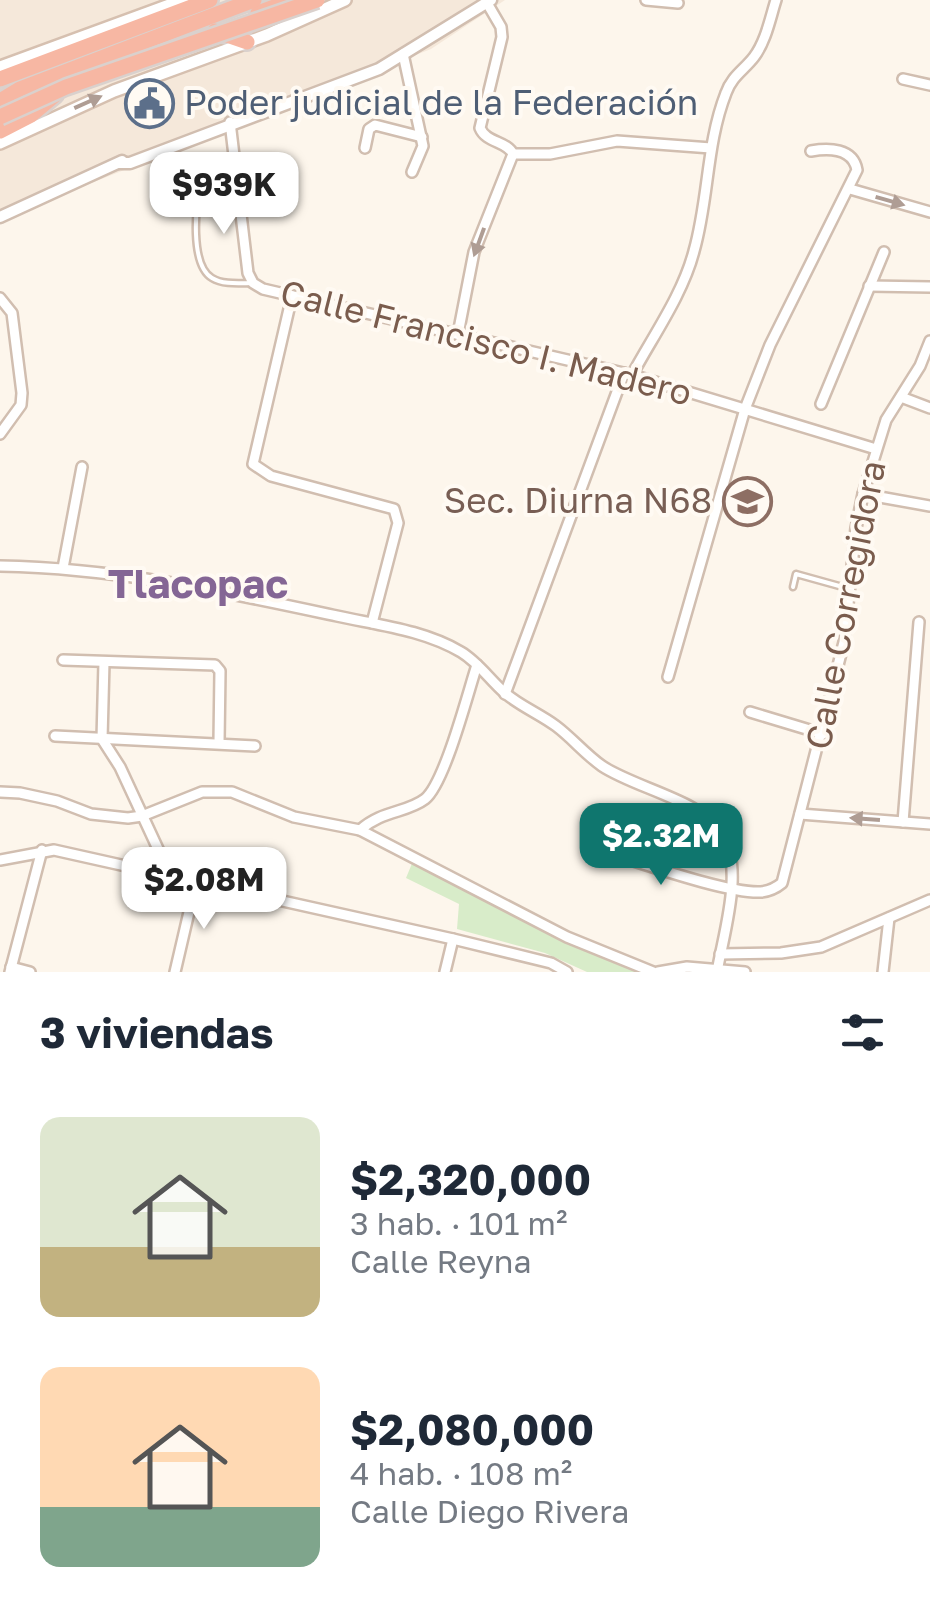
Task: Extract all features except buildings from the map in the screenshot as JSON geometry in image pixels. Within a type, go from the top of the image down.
[{"type":"highway","points":[[0,79],[210,0]]},
{"type":"highway","points":[[0,101],[20,89],[254,0]]},
{"type":"highway","points":[[0,117],[95,72],[293,0]]},
{"type":"highway","points":[[0,117],[66,86],[317,0]]},
{"type":"highway","points":[[212,30],[248,42]]},
{"type":"highway","points":[[0,131],[31,115],[66,86]]},
{"type":"main road","points":[[0,67],[184,0]]},
{"type":"main road","points":[[0,143],[114,91],[248,42],[345,0]]},
{"type":"street","points":[[646,0],[678,3]]},
{"type":"street","points":[[505,694],[628,374],[694,256],[711,148],[726,92],[733,76],[752,60],[762,43],[776,0]]},
{"type":"street","points":[[0,217],[172,140],[183,140],[379,68],[489,2],[502,37],[480,128],[484,136],[510,148],[513,154],[474,252],[458,334]]},
{"type":"street","points":[[402,54],[424,146],[412,172]]},
{"type":"street","points":[[903,78],[930,85]]},
{"type":"street","name":"Calle Francisco I. Madero","points":[[230,122],[245,250],[253,283],[292,296],[628,374],[876,449]]},
{"type":"street","points":[[365,148],[374,125],[422,137]]},
{"type":"street","points":[[513,154],[550,154],[617,142],[711,148]]},
{"type":"street","points":[[668,677],[745,409],[770,345],[857,170],[850,156],[828,148],[811,152]]},
{"type":"street","points":[[850,189],[930,212]]},
{"type":"street","points":[[821,404],[884,252]]},
{"type":"street","points":[[869,286],[930,287]]},
{"type":"street","points":[[292,296],[253,464],[271,476],[394,509],[398,523],[372,623]]},
{"type":"street","points":[[0,298],[12,313],[22,393],[21,405],[0,434]]},
{"type":"street","name":"Calle Corregidora","points":[[730,888],[760,892],[782,883],[844,642],[863,494],[886,420],[920,366],[930,340]]},
{"type":"street","points":[[901,397],[930,408]]},
{"type":"street","points":[[64,568],[82,467]]},
{"type":"street","points":[[863,494],[930,506]]},
{"type":"street","points":[[0,566],[64,568],[166,580],[372,623],[440,641],[463,653],[505,694],[572,738],[604,767],[710,819],[720,830],[728,848],[730,888],[718,970]]},
{"type":"street","points":[[903,822],[919,622]]},
{"type":"street","points":[[62,660],[215,665],[220,672],[219,742]]},
{"type":"street","points":[[104,662],[102,740],[120,767],[171,877]]},
{"type":"street","points":[[360,830],[383,813],[424,800],[432,789],[443,769],[477,665]]},
{"type":"street","points":[[750,712],[823,734]]},
{"type":"street","points":[[54,736],[256,746]]},
{"type":"street","points":[[0,792],[56,801],[91,814],[142,816],[181,799],[218,790],[294,817],[360,830],[566,936],[656,972],[687,967],[745,972]]},
{"type":"street","points":[[800,814],[930,824]]},
{"type":"street","points":[[30,972],[11,970],[42,850]]},
{"type":"street","points":[[0,860],[42,850],[452,938],[551,963],[567,972]]},
{"type":"street","points":[[602,851],[730,888]]},
{"type":"street","points":[[175,972],[196,882]]},
{"type":"street","points":[[720,954],[782,953],[820,947],[930,900]]},
{"type":"street","points":[[884,972],[889,918]]},
{"type":"street","points":[[446,972],[452,938]]},
{"type":"lane","points":[[201,184],[194,225],[203,268],[209,278],[253,283]]},
{"type":"lane","points":[[793,587],[796,574],[850,589]]},
{"type":"shaded area","points":[[0,0],[505,0],[431,49],[0,219]]},
{"type":"green space","points":[[413,861],[621,960],[659,972],[587,972],[545,953],[457,929],[459,904],[406,878]]},
{"type":"place","name":"Poder judicial de la Federación","points":[[149,103]]},
{"type":"place","name":"Sec. Diurna N68","points":[[747,501]]},
{"type":"district","name":"Tlacopac","points":[[198,584]]}]
